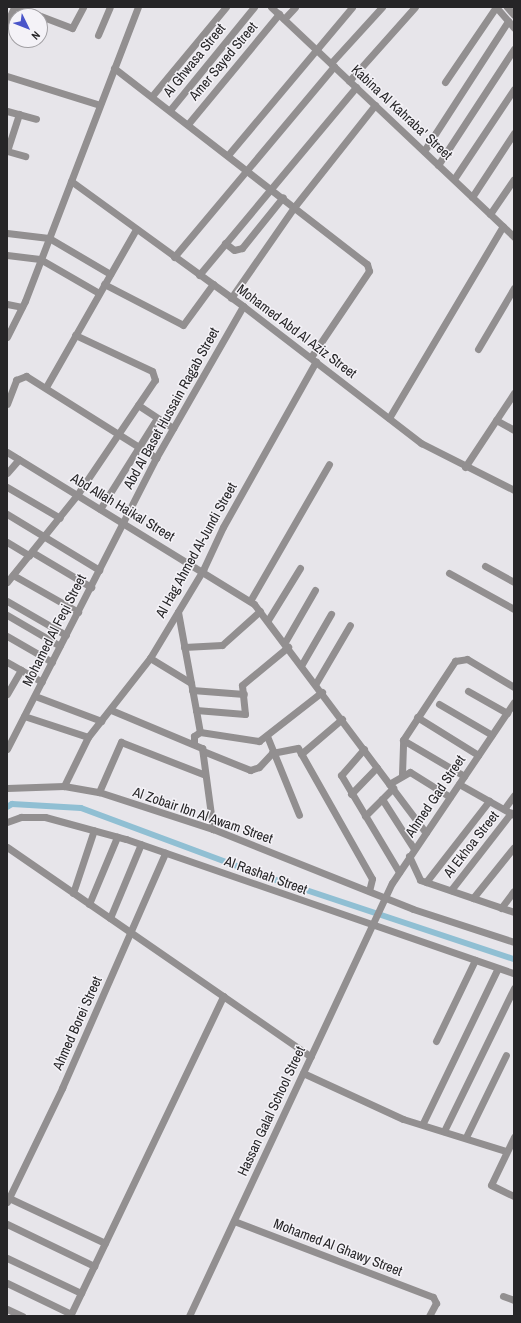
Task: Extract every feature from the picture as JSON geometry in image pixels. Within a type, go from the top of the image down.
[{"type":"street","points":[[7,23],[14,7]]},
{"type":"street","points":[[17,7],[72,28],[81,8]]},
{"type":"street","points":[[98,35],[110,7]]},
{"type":"street","points":[[7,337],[22,307],[138,7]]},
{"type":"street","points":[[152,96],[226,7]]},
{"type":"street","name":"Al Ghwasa Street","points":[[170,110],[254,7]]},
{"type":"street","name":"Kabina Al Kahraba' Street","points":[[271,7],[502,226],[513,233]]},
{"type":"street","name":"Amer Sayed Street","points":[[188,124],[281,17],[295,7]]},
{"type":"street","points":[[228,155],[315,48],[352,7]]},
{"type":"street","points":[[174,258],[248,171],[332,65],[382,7]]},
{"type":"street","points":[[349,81],[414,7]]},
{"type":"street","points":[[445,82],[496,7],[514,28]]},
{"type":"street","points":[[507,7],[514,15]]},
{"type":"street","points":[[424,151],[508,21]]},
{"type":"street","points":[[438,164],[514,49]]},
{"type":"street","points":[[114,68],[295,206]]},
{"type":"street","points":[[7,76],[100,105]]},
{"type":"street","points":[[199,275],[270,188],[356,87]]},
{"type":"street","points":[[454,179],[514,89]]},
{"type":"street","points":[[231,298],[295,206],[375,105]]},
{"type":"street","points":[[7,111],[36,119]]},
{"type":"street","points":[[18,114],[7,151],[25,156]]},
{"type":"street","points":[[472,197],[514,133]]},
{"type":"street","points":[[490,214],[514,179]]},
{"type":"street","name":"Mohamed Abd Al Aziz Street","points":[[71,181],[174,258],[213,284],[314,359],[435,453],[514,490]]},
{"type":"street","points":[[225,243],[234,250],[242,248],[283,198]]},
{"type":"street","name":"Al Hag Ahmed Al-Jundi Street","points":[[64,786],[88,737],[111,710],[150,658],[203,570],[226,522],[314,359],[369,267],[295,206]]},
{"type":"street","points":[[389,418],[502,226]]},
{"type":"street","points":[[46,387],[136,229]]},
{"type":"street","points":[[7,233],[49,238],[110,274]]},
{"type":"street","points":[[7,254],[40,259],[99,293]]},
{"type":"street","points":[[104,284],[183,325],[213,284]]},
{"type":"street","points":[[478,349],[514,288]]},
{"type":"street","points":[[7,304],[22,307]]},
{"type":"street","name":"Abd Al Baset Hussain Ragab Street","points":[[124,524],[156,458],[243,306]]},
{"type":"street","points":[[7,582],[77,495],[118,433],[156,380],[155,373],[75,335]]},
{"type":"street","points":[[7,404],[20,376],[46,387],[156,458]]},
{"type":"street","points":[[465,467],[514,393]]},
{"type":"street","points":[[138,405],[174,428]]},
{"type":"street","points":[[100,509],[157,418]]},
{"type":"street","points":[[496,420],[514,430]]},
{"type":"street","name":"Abd Allah Haikal Street","points":[[7,452],[124,524],[203,570],[250,601],[268,620],[302,664],[426,833]]},
{"type":"street","points":[[7,473],[10,467],[19,459]]},
{"type":"street","points":[[250,601],[329,464]]},
{"type":"street","points":[[7,487],[60,518]]},
{"type":"street","points":[[7,514],[99,570]]},
{"type":"street","name":"Mohamed Al Feqi Street","points":[[7,749],[124,524]]},
{"type":"street","points":[[7,542],[91,587]]},
{"type":"street","points":[[486,566],[514,582]]},
{"type":"street","points":[[268,620],[300,568]]},
{"type":"street","points":[[449,573],[514,609]]},
{"type":"street","points":[[13,575],[78,612]]},
{"type":"street","points":[[196,710],[244,715],[247,709],[242,685],[286,644],[315,590]]},
{"type":"street","points":[[7,601],[66,636]]},
{"type":"street","points":[[184,647],[222,645],[260,611]]},
{"type":"street","points":[[178,612],[200,732]]},
{"type":"street","points":[[302,664],[331,614]]},
{"type":"street","points":[[7,615],[60,646]]},
{"type":"street","points":[[316,683],[350,625]]},
{"type":"street","points":[[7,636],[52,662]]},
{"type":"street","points":[[150,658],[191,683]]},
{"type":"street","points":[[365,816],[382,799],[402,774],[403,740],[417,717],[458,659],[471,661],[514,687]]},
{"type":"street","points":[[7,662],[42,682]]},
{"type":"street","points":[[7,694],[21,670]]},
{"type":"street","points":[[192,690],[244,694]]},
{"type":"street","points":[[468,691],[511,708]]},
{"type":"street","points":[[194,743],[194,736],[200,732],[255,742],[267,736],[322,692]]},
{"type":"street","points":[[35,696],[101,721]]},
{"type":"street","points":[[440,704],[492,735]]},
{"type":"street","name":"Ahmed Gad Street","points":[[376,918],[385,897],[409,856],[511,708]]},
{"type":"street","points":[[111,710],[194,743],[203,751],[250,770],[259,767],[272,753],[296,747],[372,879],[369,891]]},
{"type":"street","points":[[24,716],[88,737]]},
{"type":"street","points":[[417,717],[478,755]]},
{"type":"street","points":[[301,754],[342,719]]},
{"type":"street","points":[[267,736],[272,753],[299,815]]},
{"type":"street","points":[[403,740],[464,776]]},
{"type":"street","points":[[99,792],[121,742],[205,775]]},
{"type":"street","points":[[364,749],[341,774],[351,794],[399,872]]},
{"type":"street","points":[[203,751],[213,829]]},
{"type":"street","points":[[351,794],[377,767]]},
{"type":"street","points":[[402,774],[411,773],[450,798]]},
{"type":"street","points":[[459,784],[513,814]]},
{"type":"street","name":"Al Zobair Ibn Al Awam Street","points":[[7,788],[64,786],[99,792],[213,829],[369,891],[514,942]]},
{"type":"street","points":[[504,809],[514,795]]},
{"type":"street","points":[[382,799],[414,849]]},
{"type":"street","points":[[426,882],[489,801]]},
{"type":"street","name":"Al Ekhoa Street","points":[[451,890],[513,814]]},
{"type":"street","name":"Al Rashah Street","points":[[7,822],[41,817],[118,836],[373,927],[514,973]]},
{"type":"street","points":[[73,893],[94,830]]},
{"type":"street","points":[[90,904],[118,836]]},
{"type":"street","points":[[110,918],[141,844]]},
{"type":"street","points":[[7,847],[311,1057]]},
{"type":"street","points":[[473,898],[514,848]]},
{"type":"street","name":"Ahmed Borei Street","points":[[8,1200],[131,933],[165,853]]},
{"type":"street","points":[[409,856],[416,877],[426,882],[514,912]]},
{"type":"street","points":[[500,908],[514,891]]},
{"type":"street","name":"Hassan Galal School Street","points":[[190,1316],[376,918]]},
{"type":"street","points":[[436,1041],[474,960]]},
{"type":"street","points":[[423,1124],[498,968]]},
{"type":"street","points":[[444,1131],[514,988]]},
{"type":"street","points":[[7,1283],[71,1315],[223,996]]},
{"type":"street","points":[[466,1137],[506,1055]]},
{"type":"street","points":[[303,1073],[368,1100],[389,1113],[506,1151]]},
{"type":"street","points":[[514,1136],[491,1185],[514,1196]]},
{"type":"street","points":[[8,1200],[105,1243]]},
{"type":"street","name":"Mohamed Al Ghawy Street","points":[[234,1222],[433,1296],[436,1303],[430,1316]]},
{"type":"street","points":[[7,1224],[94,1266]]},
{"type":"street","points":[[7,1258],[81,1293]]},
{"type":"street","points":[[503,1296],[514,1300]]},
{"type":"street","points":[[7,1309],[22,1316]]},
{"type":"waterway","points":[[7,807],[12,804],[81,808],[258,874],[514,959]]}]
